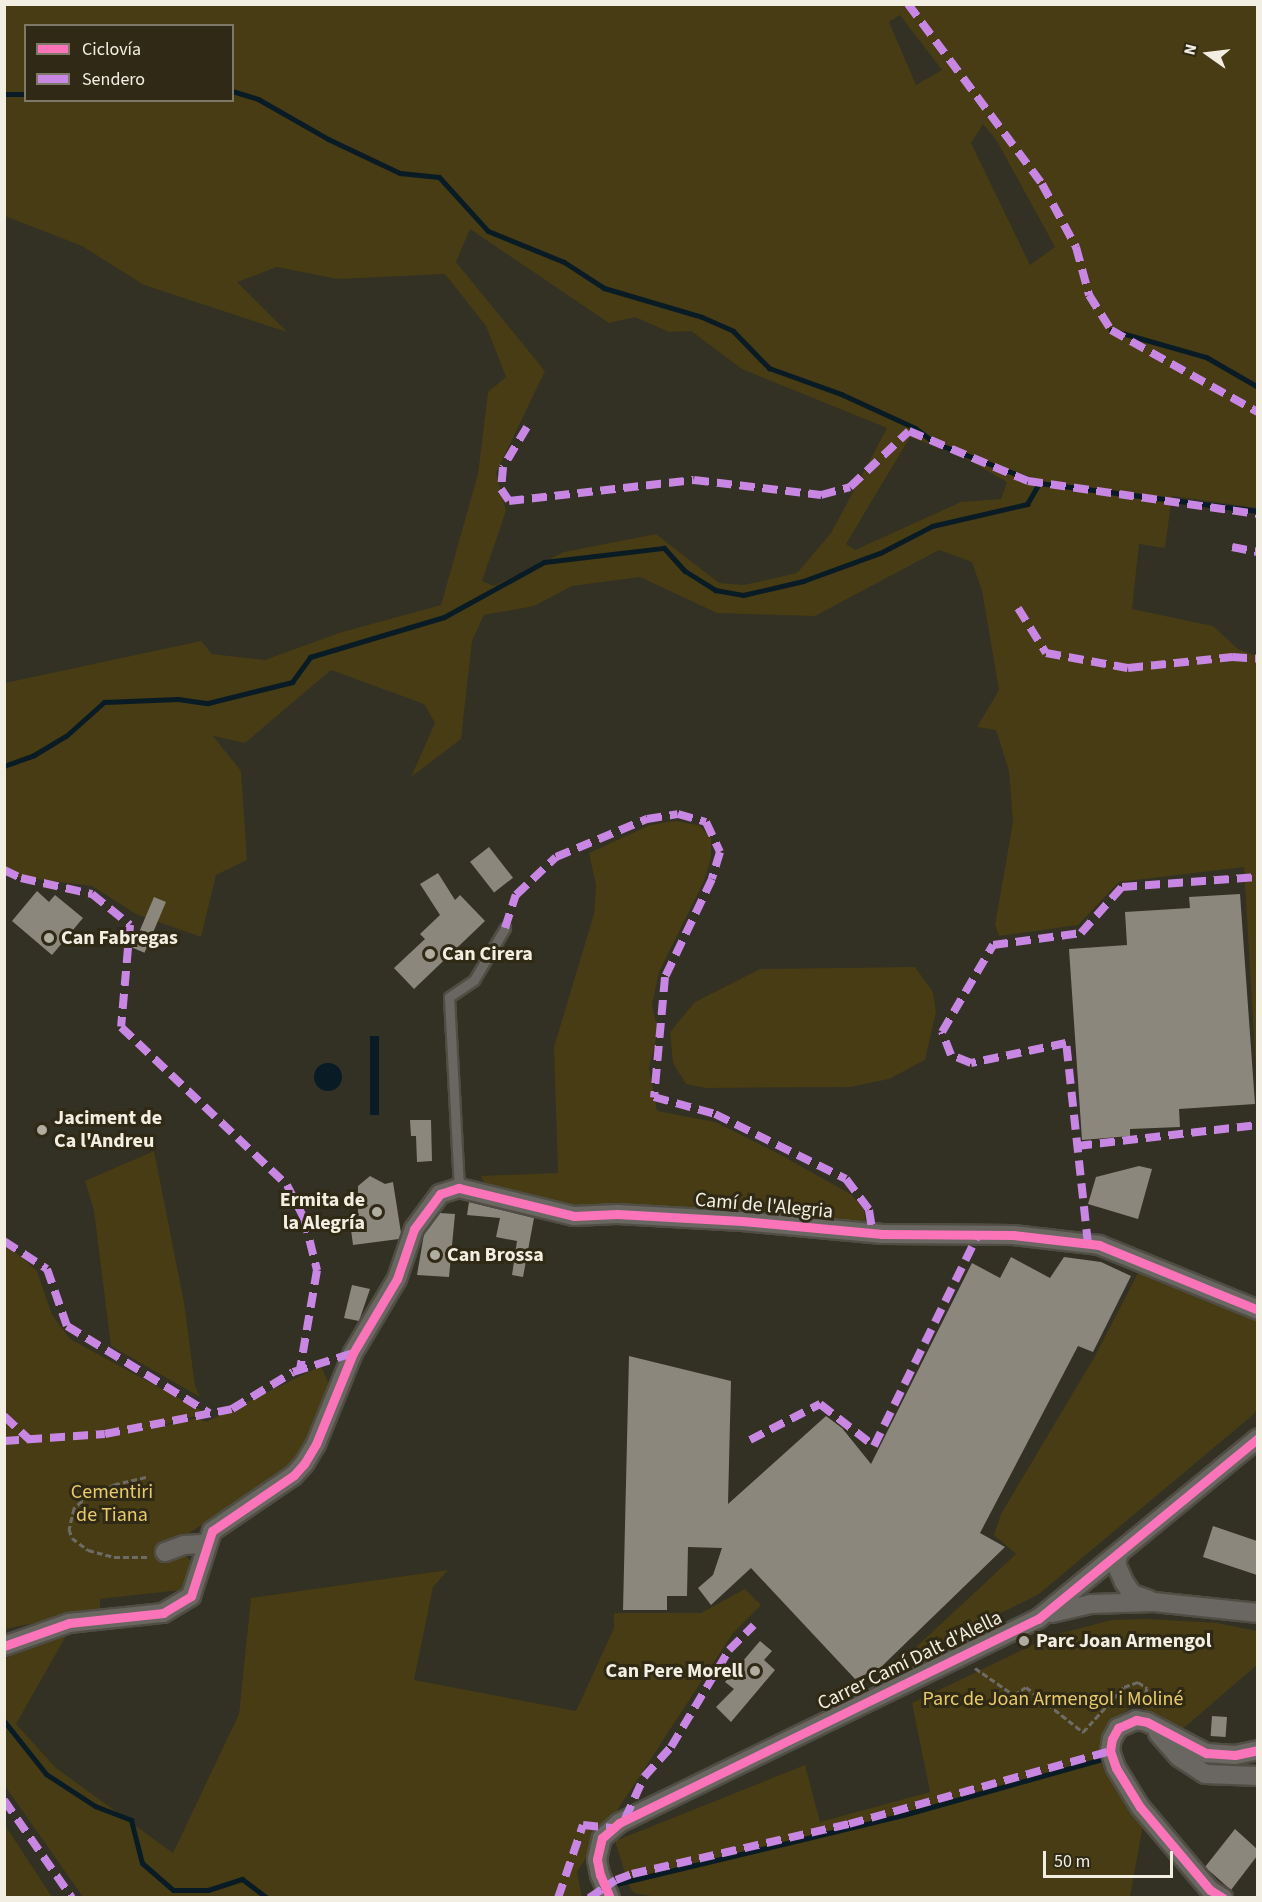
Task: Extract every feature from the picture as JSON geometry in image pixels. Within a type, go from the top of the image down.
[{"type":"street","name":"Camí de l'Alegria","points":[[459,1188],[574,1216],[617,1214],[882,1234],[1013,1235],[1099,1245],[1257,1310]]},
{"type":"street","points":[[4,1646],[69,1623],[173,1610],[196,1587],[206,1544],[220,1522],[294,1475],[304,1464],[316,1444],[353,1353],[397,1279],[414,1229],[440,1194],[459,1188]]},
{"type":"street","name":"Carrer Camí Dalt d'Alella","points":[[610,1898],[600,1875],[599,1845],[608,1832],[625,1819],[1047,1614],[1257,1438]]},
{"type":"street","points":[[165,1552],[184,1545],[206,1544]]},
{"type":"street","points":[[1118,1556],[1116,1564],[1132,1594],[1154,1602]]},
{"type":"street","points":[[1047,1614],[1091,1604],[1154,1602],[1257,1613]]},
{"type":"street","points":[[1223,1898],[1210,1890],[1140,1807],[1111,1757],[1112,1739],[1118,1728],[1136,1720],[1152,1724],[1206,1753],[1228,1755],[1257,1750]]},
{"type":"street","points":[[1152,1724],[1194,1769],[1212,1776],[1257,1776]]},
{"type":"lane","points":[[459,1188],[450,997],[474,980],[505,928]]},
{"type":"path","points":[[146,1478],[115,1484],[82,1501],[74,1508],[69,1529],[80,1545],[101,1554],[131,1558],[165,1552]]},
{"type":"path","points":[[968,1653],[976,1671],[1014,1695],[1026,1687],[1083,1732],[1124,1687],[1138,1682],[1147,1688]]},
{"type":"green space","points":[[4,5],[1257,5],[1257,508],[1172,496],[1165,548],[1139,544],[1132,609],[1213,626],[1238,649],[1257,656],[1257,1088],[1244,867],[1119,882],[1078,925],[999,936],[995,925],[1013,822],[1009,771],[996,730],[977,727],[999,690],[982,591],[972,562],[939,550],[815,616],[717,613],[640,577],[572,586],[534,606],[484,615],[472,641],[461,739],[411,777],[435,723],[424,704],[331,670],[245,743],[213,736],[241,771],[247,860],[216,875],[201,937],[136,914],[92,886],[5,875],[5,683],[201,641],[212,654],[265,660],[339,633],[441,605],[478,474],[488,392],[506,377],[486,326],[445,274],[337,279],[277,267],[237,282],[287,332],[144,285],[82,246],[5,216]],"holes":[[[900,15],[942,70],[916,85],[889,22]],[[983,124],[997,141],[1055,247],[1030,265],[971,143]],[[470,229],[609,323],[635,317],[669,332],[691,331],[742,369],[887,428],[831,533],[797,573],[744,585],[719,583],[656,534],[564,552],[494,586],[482,581],[506,511],[496,473],[545,371],[456,262]],[[910,437],[961,456],[1007,482],[1001,499],[961,502],[855,550],[846,544]]]},
{"type":"green space","points":[[675,821],[698,825],[711,837],[711,858],[704,881],[659,972],[652,1005],[658,1031],[649,1068],[657,1111],[715,1122],[781,1155],[852,1195],[864,1210],[866,1224],[586,1207],[488,1191],[481,1176],[558,1173],[554,1047],[594,914],[596,885],[589,853],[650,825]]},
{"type":"green space","points":[[915,967],[933,992],[936,1012],[925,1060],[889,1079],[850,1087],[706,1088],[686,1084],[673,1063],[670,1032],[695,1002],[760,969]]},
{"type":"green space","points":[[154,1151],[184,1302],[195,1386],[200,1397],[111,1346],[94,1211],[85,1181]]},
{"type":"green space","name":"Cementiri de Tiana","points":[[4,1242],[37,1271],[52,1315],[70,1339],[206,1413],[145,1430],[197,1418],[206,1422],[321,1366],[330,1386],[305,1448],[286,1471],[164,1549],[182,1552],[193,1563],[181,1590],[100,1599],[100,1610],[5,1629]]},
{"type":"green space","points":[[1138,1273],[1257,1318],[1258,1407],[1254,1414],[1039,1594],[910,1658],[911,1652],[1016,1554],[994,1535],[1001,1514],[1095,1356]]},
{"type":"green space","points":[[448,1570],[433,1587],[414,1680],[576,1711],[614,1628],[614,1613],[701,1613],[745,1589],[761,1605],[733,1633],[577,1872],[582,1897],[83,1897],[5,1786],[4,1659],[45,1639],[66,1636],[16,1724],[56,1768],[173,1853],[239,1714],[251,1598]]},
{"type":"green space","name":"Parc de Joan Armengol i Moliné","points":[[1147,1619],[1217,1623],[1257,1631],[1257,1665],[1178,1733],[1163,1717],[1134,1705],[1110,1723],[1102,1762],[1143,1825],[1130,1897],[658,1897],[634,1893],[629,1886],[615,1841],[805,1765],[820,1822],[930,1792],[912,1703],[1051,1636],[1111,1620]]},
{"type":"green space","points":[[5,1825],[52,1897],[5,1897]]},
{"type":"water","points":[[370,1036],[379,1036],[379,1115],[370,1115]]},
{"type":"water","points":[[328,1063],[338,1067],[342,1077],[338,1087],[328,1091],[318,1087],[314,1077],[318,1067]]},
{"type":"building","points":[[489,847],[513,878],[494,893],[470,862]]},
{"type":"building","name":"Can Cirera","points":[[438,873],[455,900],[460,895],[485,921],[414,989],[394,968],[425,939],[420,934],[440,915],[420,884]]},
{"type":"building","name":"Can Fabregas","points":[[37,891],[49,902],[55,895],[83,918],[52,955],[12,921]]},
{"type":"building","points":[[1240,894],[1255,1104],[1179,1109],[1180,1127],[1130,1129],[1130,1136],[1082,1140],[1069,949],[1127,945],[1125,912],[1190,908],[1189,897]]},
{"type":"building","points":[[154,897],[166,902],[144,953],[133,948]]},
{"type":"building","points":[[410,1120],[431,1120],[432,1161],[417,1162],[416,1136],[411,1136]]},
{"type":"building","points":[[1139,1166],[1152,1169],[1138,1219],[1088,1204],[1096,1177]]},
{"type":"building","name":"Ermita de la Alegría","points":[[370,1176],[385,1184],[393,1182],[401,1233],[399,1239],[353,1245],[350,1222],[358,1220],[358,1186]]},
{"type":"building","points":[[469,1202],[534,1218],[523,1277],[512,1275],[517,1241],[496,1237],[500,1218],[467,1215]]},
{"type":"building","name":"Can Brossa","points":[[440,1213],[455,1214],[449,1277],[417,1275],[424,1234]]},
{"type":"building","points":[[1011,1257],[1050,1278],[1064,1257],[1101,1262],[1131,1276],[1093,1352],[1078,1346],[980,1533],[1005,1547],[880,1668],[855,1679],[751,1568],[711,1605],[698,1588],[713,1575],[722,1548],[688,1547],[687,1596],[667,1596],[667,1610],[623,1610],[629,1356],[731,1381],[728,1504],[826,1416],[842,1428],[871,1464],[972,1263],[1000,1278]]},
{"type":"building","points":[[352,1285],[370,1289],[359,1321],[344,1318]]},
{"type":"building","points":[[1213,1526],[1257,1541],[1257,1575],[1203,1557]]},
{"type":"building","name":"Can Pere Morell","points":[[760,1641],[772,1651],[764,1660],[775,1670],[731,1722],[716,1707],[734,1689],[725,1682]]},
{"type":"building","points":[[1212,1716],[1227,1717],[1226,1737],[1211,1736]]},
{"type":"building","points":[[1235,1829],[1257,1849],[1257,1856],[1231,1890],[1205,1867]]},
{"type":"waterway","points":[[234,92],[258,99],[328,139],[400,173],[439,177],[488,231],[564,262],[604,288],[702,317],[733,331],[769,368],[841,394],[915,428],[935,443],[1039,483]]},
{"type":"waterway","points":[[4,94],[24,94]]},
{"type":"waterway","points":[[1111,330],[1206,357],[1258,387]]},
{"type":"waterway","points":[[4,766],[34,755],[66,736],[104,702],[178,699],[208,703],[292,682],[310,657],[444,617],[544,562],[664,548],[685,571],[715,590],[743,595],[803,581],[880,553],[932,526],[1027,504],[1039,483],[1258,511]]},
{"type":"waterway","points":[[4,1721],[46,1774],[95,1806],[131,1820],[142,1863],[173,1890],[208,1890],[242,1879],[267,1898]]},
{"type":"waterway","points":[[595,1898],[616,1884],[903,1815],[1110,1757]]},
{"type":"marked path","points":[[908,4],[1042,184],[1076,247],[1089,295],[1111,330],[1258,412]]},
{"type":"marked path","points":[[527,427],[503,467],[501,489],[509,501],[694,480],[821,495],[850,487],[909,431],[1028,481],[1258,514]]},
{"type":"marked path","points":[[1232,547],[1258,552]]},
{"type":"marked path","points":[[1018,608],[1046,653],[1128,668],[1232,657],[1258,659]]},
{"type":"marked path","points":[[505,928],[516,895],[556,857],[647,819],[678,814],[706,822],[720,852],[712,879],[665,977],[654,1097],[715,1114],[846,1179],[869,1210],[873,1234]]},
{"type":"marked path","points":[[4,870],[21,878],[92,894],[130,925],[121,1027],[287,1185],[304,1218],[317,1270],[300,1369]]},
{"type":"marked path","points":[[1088,1244],[1066,1043],[971,1063],[951,1055],[942,1032],[993,945],[1081,933],[1122,887],[1258,877]]},
{"type":"marked path","points":[[1077,1146],[1258,1125]]},
{"type":"marked path","points":[[750,1440],[820,1404],[874,1446],[978,1235]]},
{"type":"marked path","points":[[4,1241],[47,1269],[67,1326],[209,1413]]},
{"type":"marked path","points":[[4,1441],[105,1434],[232,1409],[293,1372],[353,1353]]},
{"type":"marked path","points":[[4,1416],[30,1440]]},
{"type":"marked path","points":[[625,1819],[644,1777],[671,1747],[729,1650],[754,1625]]},
{"type":"marked path","points":[[589,1898],[616,1880],[632,1874],[849,1824],[1110,1751]]},
{"type":"marked path","points":[[4,1800],[72,1898]]},
{"type":"marked path","points":[[558,1898],[583,1825],[612,1828]]},
{"type":"cycle path","points":[[4,1646],[69,1623],[163,1613],[191,1596],[212,1531],[294,1475],[304,1464],[316,1444],[353,1353],[397,1279],[414,1229],[440,1194],[459,1188],[574,1216],[617,1214],[742,1221],[882,1234],[1013,1235],[1099,1245],[1258,1310]]},
{"type":"cycle path","points":[[610,1898],[600,1875],[597,1859],[602,1838],[619,1823],[1038,1619],[1258,1438]]},
{"type":"cycle path","points":[[1223,1898],[1210,1890],[1140,1807],[1116,1768],[1110,1751],[1112,1739],[1118,1728],[1136,1720],[1147,1722],[1206,1753],[1235,1755],[1258,1750]]},
{"type":"place","name":"Can Fabregas","points":[[49,938]]},
{"type":"place","name":"Can Cirera","points":[[430,954]]},
{"type":"place","name":"Jaciment de Ca l'Andreu","points":[[42,1130]]},
{"type":"place","name":"Ermita de la Alegría","points":[[377,1212]]},
{"type":"place","name":"Can Brossa","points":[[435,1255]]},
{"type":"place","name":"Parc Joan Armengol","points":[[1024,1641]]},
{"type":"place","name":"Can Pere Morell","points":[[755,1671]]}]
